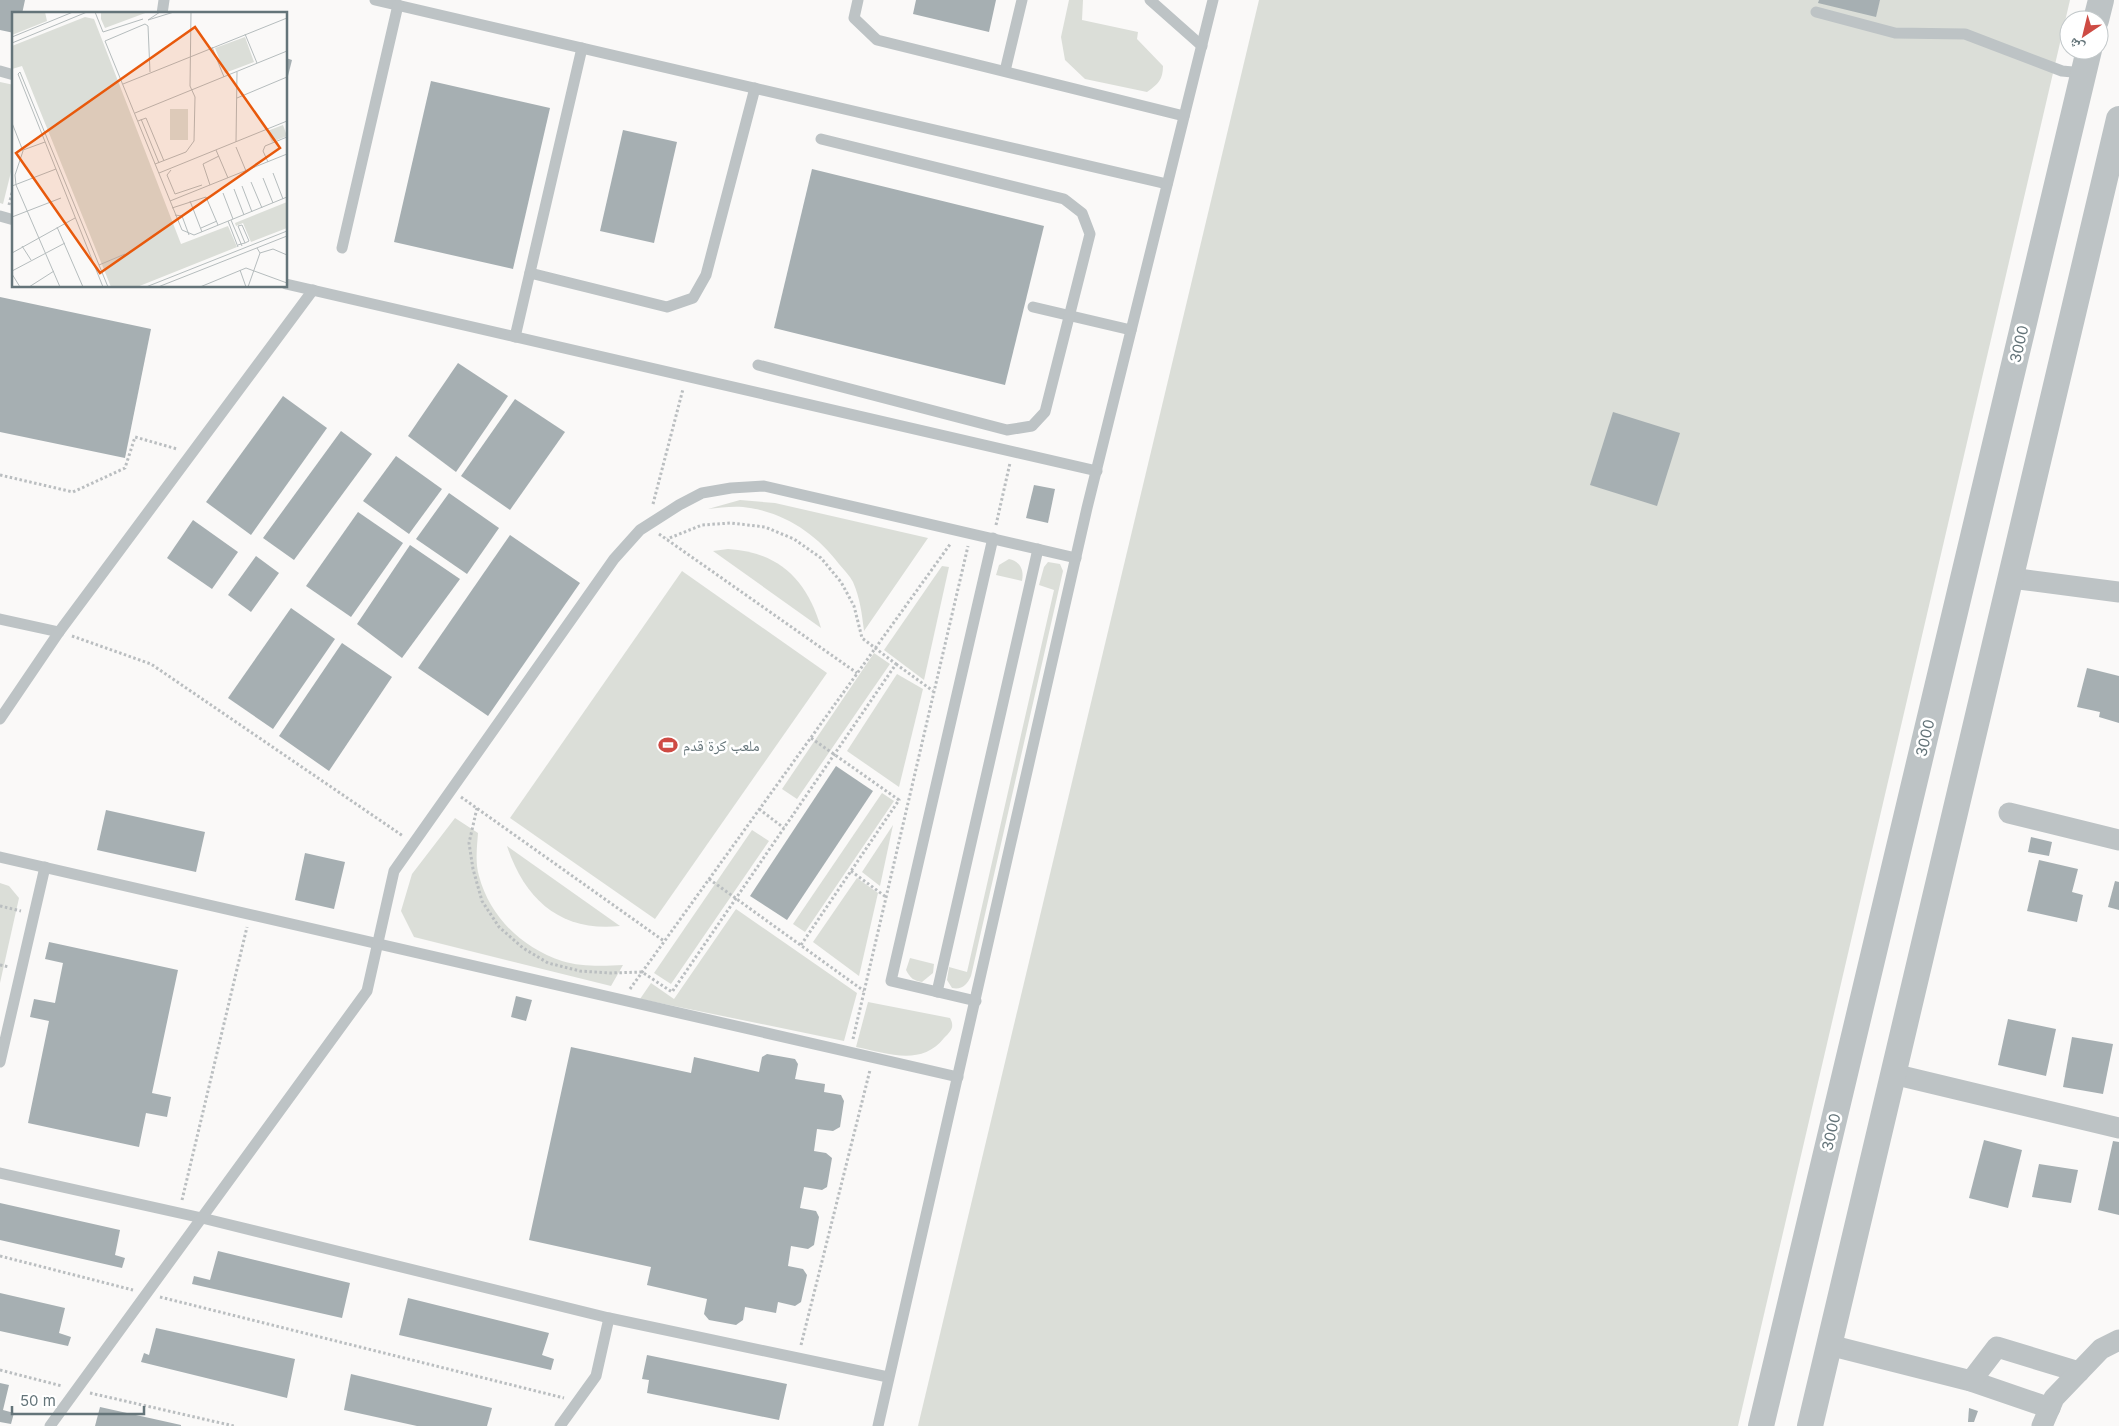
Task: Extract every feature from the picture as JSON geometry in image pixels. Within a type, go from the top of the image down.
[{"type":"street","name":"3000","points":[[1761,1426],[2086,61]]},
{"type":"street","points":[[1810,1426],[2119,119]]},
{"type":"street","points":[[2011,578],[2119,592]]},
{"type":"street","points":[[2009,813],[2119,840]]},
{"type":"street","points":[[1893,1074],[2119,1128]]},
{"type":"street","points":[[1829,1345],[1971,1381],[2046,1417],[2054,1398],[2101,1349],[2119,1340]]},
{"type":"street","points":[[1971,1381],[1997,1347],[2079,1372]]},
{"type":"lane","points":[[375,0],[1168,184]]},
{"type":"lane","points":[[858,0],[854,18],[877,40],[1184,116]]},
{"type":"lane","points":[[1004,72],[1022,0]]},
{"type":"lane","points":[[1150,0],[1202,46]]},
{"type":"lane","points":[[878,1426],[1096,471],[1213,0]]},
{"type":"lane","points":[[342,248],[398,5]]},
{"type":"lane","points":[[1816,12],[1895,34],[1965,34],[2062,71],[2086,61]]},
{"type":"lane","points":[[515,337],[582,48]]},
{"type":"lane","points":[[530,273],[667,308],[693,298],[706,275],[755,88]]},
{"type":"lane","points":[[758,365],[1007,430],[1032,426],[1045,412],[1090,234],[1082,213],[1064,199],[821,139]]},
{"type":"lane","points":[[288,284],[1096,471]]},
{"type":"lane","points":[[0,719],[59,632],[312,290]]},
{"type":"lane","points":[[1032,307],[1131,330]]},
{"type":"lane","points":[[50,1426],[367,991],[394,870],[614,559],[640,530],[702,493],[731,488],[764,486],[1076,558]]},
{"type":"lane","points":[[976,1001],[891,981],[993,538]]},
{"type":"lane","points":[[937,992],[1038,549]]},
{"type":"lane","points":[[0,619],[59,632]]},
{"type":"lane","points":[[0,857],[377,942],[958,1077]]},
{"type":"lane","points":[[0,1062],[46,867]]},
{"type":"lane","points":[[0,1174],[202,1218],[609,1318],[888,1377]]},
{"type":"lane","points":[[560,1426],[596,1376],[609,1318]]},
{"type":"path","points":[[7,218],[12,194]]},
{"type":"path","points":[[686,377],[647,525],[857,673]]},
{"type":"path","points":[[0,475],[73,492],[125,468],[135,436],[192,453]]},
{"type":"path","points":[[993,538],[1012,452]]},
{"type":"path","points":[[667,539],[702,525],[731,523],[764,527],[794,539],[821,558],[841,582],[854,606],[862,638],[933,691]]},
{"type":"path","points":[[622,999],[875,648],[965,532]]},
{"type":"path","points":[[850,1052],[933,691],[965,532]]},
{"type":"path","points":[[59,632],[151,664],[414,844]]},
{"type":"path","points":[[477,808],[469,842],[473,869],[482,901],[499,928],[523,948],[548,963],[580,971],[610,973],[642,972],[672,992],[896,664]]},
{"type":"path","points":[[810,738],[907,805]]},
{"type":"path","points":[[452,790],[664,941]]},
{"type":"path","points":[[800,945],[899,800]]},
{"type":"path","points":[[759,809],[784,828]]},
{"type":"path","points":[[851,871],[886,897]]},
{"type":"path","points":[[709,879],[864,991]]},
{"type":"path","points":[[0,906],[35,914]]},
{"type":"path","points":[[179,1213],[250,914]]},
{"type":"path","points":[[798,1358],[873,1057]]},
{"type":"path","points":[[0,1256],[577,1402]]},
{"type":"path","points":[[0,1370],[76,1390],[234,1426]]},
{"type":"shaded area","points":[[1069,0],[1083,0],[1082,20],[1138,32],[1137,39],[1163,66],[1161,78],[1157,84],[1147,92],[1085,79],[1065,60],[1061,37]]},
{"type":"shaded area","points":[[1259,0],[2070,0],[2068,10],[2059,10],[2059,47],[1738,1426],[918,1426]]},
{"type":"shaded area","points":[[0,82],[12,85],[12,168],[3,204],[0,203]]},
{"type":"shaded area","points":[[740,500],[775,503],[928,538],[864,631],[859,600],[852,580],[830,553],[809,533],[771,513],[757,509],[725,507],[708,509]]},
{"type":"shaded area","points":[[728,549],[746,551],[762,556],[788,572],[808,596],[821,628],[713,551]]},
{"type":"shaded area","points":[[1009,559],[1021,567],[1022,581],[996,575],[999,565]]},
{"type":"shaded area","points":[[1048,562],[1060,564],[1063,571],[971,976],[964,986],[952,988],[947,980],[949,967],[967,972],[1054,590],[1039,585],[1044,567]]},
{"type":"shaded area","points":[[942,566],[949,567],[924,680],[884,650]]},
{"type":"shaded area","name":"ملعب كرة قدم","points":[[682,571],[827,673],[655,919],[510,818]]},
{"type":"shaded area","points":[[874,653],[890,664],[797,799],[782,789]]},
{"type":"shaded area","points":[[897,674],[923,689],[899,787],[847,751]]},
{"type":"shaded area","points":[[882,793],[894,801],[805,932],[793,924]]},
{"type":"shaded area","points":[[455,818],[478,833],[478,871],[484,891],[491,905],[510,929],[534,948],[562,961],[600,966],[623,965],[611,986],[414,937],[401,911],[412,874]]},
{"type":"shaded area","points":[[893,825],[880,886],[862,872]]},
{"type":"shaded area","points":[[752,830],[769,841],[671,984],[654,973]]},
{"type":"shaded area","points":[[507,846],[620,926],[580,924],[563,918],[548,909],[535,897],[524,882]]},
{"type":"shaded area","points":[[857,878],[878,893],[859,976],[813,942]]},
{"type":"shaded area","points":[[0,883],[9,886],[19,898],[0,983]]},
{"type":"shaded area","points":[[736,909],[857,993],[844,1041],[640,999],[651,983],[674,999]]},
{"type":"shaded area","points":[[910,958],[934,964],[933,973],[922,982],[913,979],[906,970]]},
{"type":"shaded area","points":[[868,1002],[950,1018],[951,1029],[935,1047],[914,1055],[903,1056],[856,1047]]},
{"type":"building","points":[[0,0],[25,0],[22,12],[12,12],[12,33],[0,30]]},
{"type":"building","points":[[916,0],[996,0],[989,32],[913,14]]},
{"type":"building","points":[[1819,0],[1880,0],[1876,17],[1818,3]]},
{"type":"building","points":[[288,59],[292,60],[288,76]]},
{"type":"building","points":[[431,81],[550,108],[513,269],[394,242]]},
{"type":"building","points":[[623,130],[677,142],[654,243],[600,231]]},
{"type":"building","points":[[812,169],[1044,226],[1005,385],[774,328]]},
{"type":"building","points":[[0,297],[151,329],[125,458],[0,432]]},
{"type":"building","points":[[458,363],[508,396],[456,472],[408,436]]},
{"type":"building","points":[[283,396],[327,428],[251,535],[206,502]]},
{"type":"building","points":[[515,399],[565,432],[510,510],[461,476]]},
{"type":"building","points":[[1613,412],[1680,433],[1657,506],[1590,485]]},
{"type":"building","points":[[341,431],[372,454],[294,560],[263,538]]},
{"type":"building","points":[[396,456],[442,489],[409,534],[363,501]]},
{"type":"building","points":[[1034,485],[1055,489],[1048,523],[1026,518]]},
{"type":"building","points":[[449,493],[499,528],[467,574],[416,539]]},
{"type":"building","points":[[358,512],[403,543],[351,617],[306,586]]},
{"type":"building","points":[[193,520],[238,552],[212,589],[167,558]]},
{"type":"building","points":[[510,535],[580,583],[488,716],[418,668]]},
{"type":"building","points":[[410,545],[460,579],[402,658],[357,624]]},
{"type":"building","points":[[256,556],[279,573],[251,612],[228,595]]},
{"type":"building","points":[[291,608],[335,639],[273,729],[228,698]]},
{"type":"building","points":[[342,643],[392,677],[329,771],[279,736]]},
{"type":"building","points":[[2087,668],[2119,676],[2119,723],[2099,717],[2100,712],[2077,707]]},
{"type":"building","points":[[836,766],[873,791],[787,920],[750,896]]},
{"type":"building","points":[[106,810],[205,832],[196,872],[97,850]]},
{"type":"building","points":[[2031,837],[2052,842],[2049,856],[2028,852]]},
{"type":"building","points":[[305,853],[345,862],[334,909],[295,900]]},
{"type":"building","points":[[2039,860],[2078,869],[2072,892],[2083,895],[2077,922],[2027,911]]},
{"type":"building","points":[[2115,881],[2119,882],[2119,910],[2108,907]]},
{"type":"building","points":[[49,942],[178,970],[152,1093],[171,1097],[167,1117],[146,1113],[139,1147],[28,1123],[49,1021],[30,1017],[34,999],[55,1003],[63,963],[45,959]]},
{"type":"building","points":[[516,996],[532,1000],[526,1021],[511,1017]]},
{"type":"building","points":[[2008,1019],[2056,1029],[2046,1076],[1998,1065]]},
{"type":"building","points":[[2072,1037],[2113,1044],[2103,1094],[2063,1087]]},
{"type":"building","points":[[571,1047],[691,1073],[694,1057],[759,1072],[762,1057],[767,1054],[795,1059],[798,1064],[795,1079],[825,1084],[824,1092],[841,1095],[844,1101],[840,1127],[833,1131],[817,1129],[814,1151],[826,1153],[832,1158],[827,1187],[822,1190],[804,1187],[800,1208],[816,1211],[819,1217],[814,1245],[808,1249],[791,1246],[788,1266],[803,1269],[807,1275],[801,1302],[795,1306],[778,1302],[776,1313],[745,1307],[743,1320],[736,1325],[709,1320],[704,1314],[707,1299],[647,1285],[651,1267],[529,1240]]},
{"type":"building","points":[[1984,1140],[2022,1150],[2008,1208],[1969,1198]]},
{"type":"building","points":[[2113,1141],[2119,1142],[2119,1215],[2098,1210]]},
{"type":"building","points":[[2039,1164],[2078,1170],[2071,1203],[2032,1197]]},
{"type":"building","points":[[0,1203],[120,1230],[115,1255],[125,1258],[122,1268],[0,1240]]},
{"type":"building","points":[[218,1251],[350,1283],[342,1318],[192,1284],[194,1276],[210,1280]]},
{"type":"building","points":[[0,1293],[65,1308],[59,1333],[71,1337],[68,1346],[0,1331]]},
{"type":"building","points":[[408,1298],[549,1333],[542,1355],[554,1359],[551,1370],[399,1335]]},
{"type":"building","points":[[156,1328],[295,1359],[287,1398],[141,1362],[144,1353],[149,1355]]},
{"type":"building","points":[[647,1355],[787,1384],[779,1420],[647,1393],[649,1380],[642,1379]]},
{"type":"building","points":[[351,1374],[492,1408],[487,1426],[417,1426],[344,1410]]},
{"type":"building","points":[[0,1383],[9,1385],[3,1410],[14,1413],[11,1424],[0,1422]]},
{"type":"building","points":[[100,1407],[181,1425],[181,1426],[95,1426]]},
{"type":"building","points":[[1969,1408],[1978,1411],[1974,1422],[1968,1422]]},
{"type":"place","name":"ملعب كرة قدم","points":[[668,745]]}]
